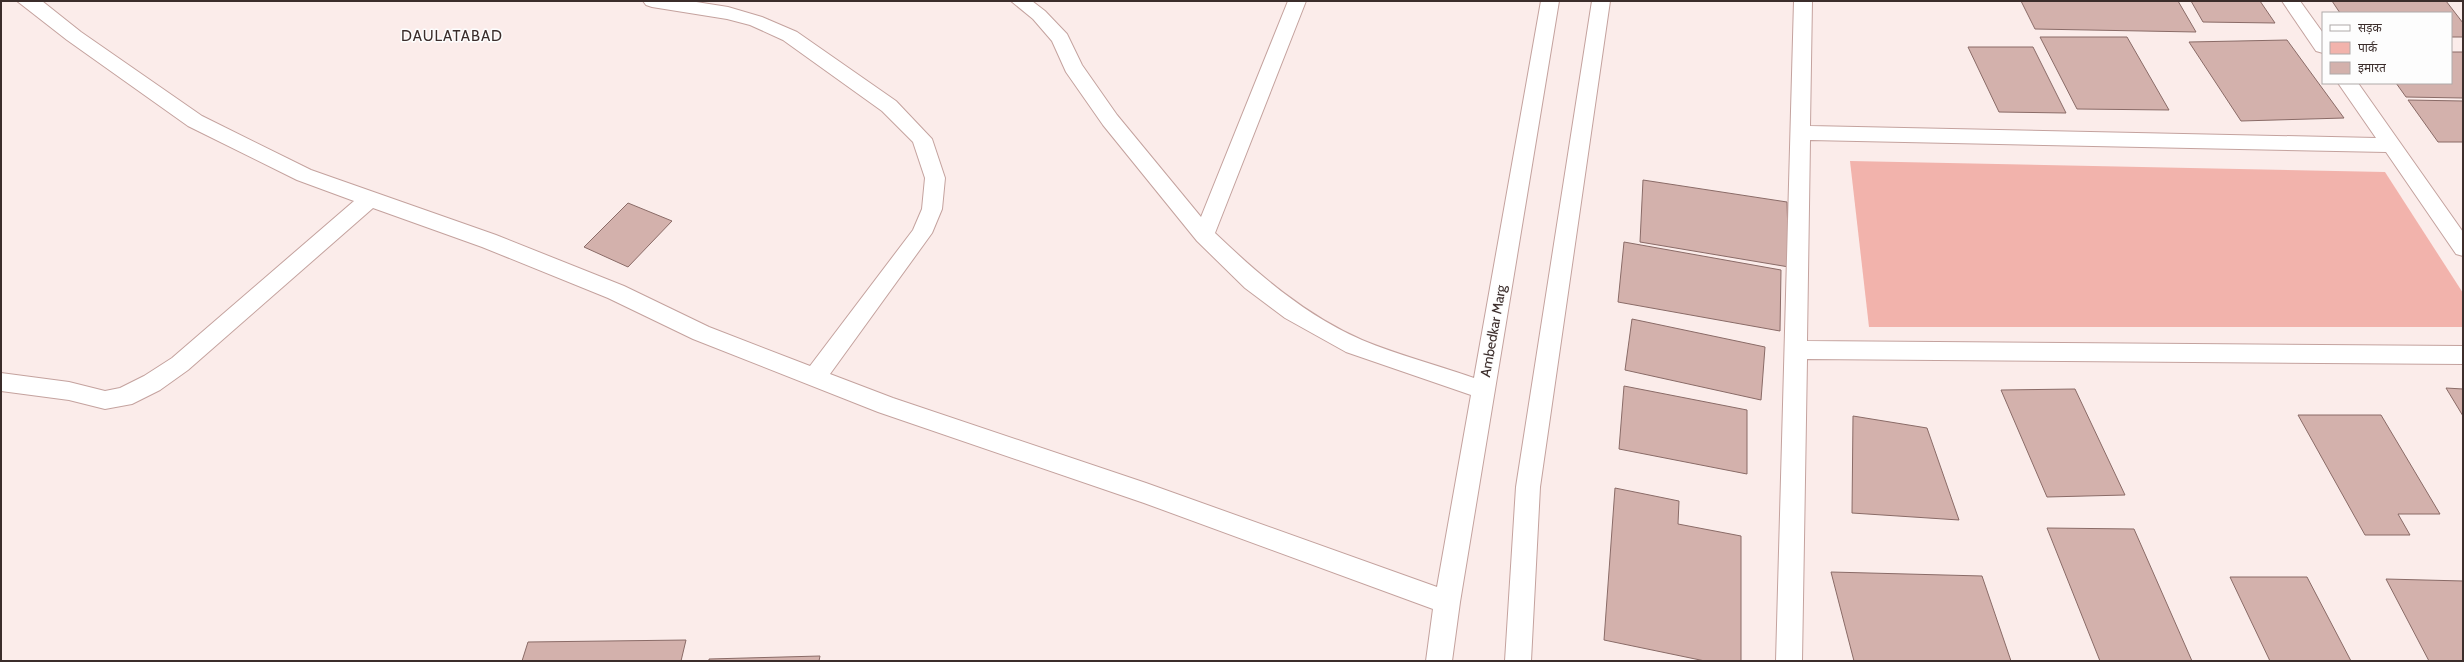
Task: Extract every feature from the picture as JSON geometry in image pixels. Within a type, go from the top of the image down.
[{"type":"street","points":[[26,1],[35,5],[74,36],[195,121],[304,175],[369,200],[489,241],[616,292],[701,333],[886,405],[1146,492],[1447,602]]},
{"type":"street","points":[[652,1],[728,12],[756,21],[790,36],[889,106],[922,138],[935,178],[932,209],[922,233],[814,377]]},
{"type":"street","points":[[1020,1],[1039,15],[1060,38],[1073,67],[1110,120],[1204,234],[1265,290],[1293,312],[1354,346],[1483,390]]},
{"type":"street","points":[[1204,234],[1297,1]]},
{"type":"street","name":"Ambedkar Marg","points":[[1439,661],[1447,602],[1550,1]]},
{"type":"street","points":[[1518,661],[1528,486],[1601,1]]},
{"type":"street","points":[[1789,661],[1803,1]]},
{"type":"street","points":[[2291,1],[2322,46]]},
{"type":"street","points":[[2349,84],[2463,248]]},
{"type":"street","points":[[1800,133],[2391,145]]},
{"type":"street","points":[[1,382],[69,391],[105,400],[124,397],[152,383],[180,364],[369,200]]},
{"type":"street","points":[[1796,350],[2463,355]]},
{"type":"green space","points":[[1850,161],[2385,172],[2463,293],[2463,327],[1869,327]]},
{"type":"building","points":[[2021,1],[2178,1],[2196,32],[2035,29]]},
{"type":"building","points":[[2191,1],[2260,1],[2275,23],[2203,22]]},
{"type":"building","points":[[2332,1],[2446,1],[2463,23],[2463,37],[2452,37],[2452,12],[2339,12]]},
{"type":"building","points":[[2040,37],[2127,37],[2169,110],[2077,109]]},
{"type":"building","points":[[2287,40],[2344,118],[2241,121],[2189,42]]},
{"type":"building","points":[[1968,47],[2033,47],[2066,113],[1999,112]]},
{"type":"building","points":[[2452,52],[2463,52],[2463,98],[2406,97],[2397,84],[2452,84]]},
{"type":"building","points":[[2408,100],[2463,101],[2463,142],[2438,142]]},
{"type":"building","points":[[1643,180],[1787,202],[1789,267],[1640,242]]},
{"type":"building","points":[[628,203],[672,221],[628,267],[584,247]]},
{"type":"building","points":[[1624,242],[1781,270],[1780,331],[1618,302]]},
{"type":"building","points":[[1632,319],[1765,347],[1761,400],[1625,370]]},
{"type":"building","points":[[1624,386],[1747,410],[1747,474],[1619,449]]},
{"type":"building","points":[[2446,388],[2463,389],[2463,416]]},
{"type":"building","points":[[2075,389],[2125,495],[2047,497],[2001,390]]},
{"type":"building","points":[[2298,415],[2381,415],[2440,514],[2398,514],[2410,535],[2365,535]]},
{"type":"building","points":[[1853,416],[1927,428],[1959,520],[1852,513]]},
{"type":"building","points":[[1615,488],[1679,501],[1678,524],[1741,536],[1741,661],[1705,661],[1604,640]]},
{"type":"building","points":[[2047,528],[2134,529],[2192,661],[2100,661]]},
{"type":"building","points":[[1831,572],[1982,576],[2011,661],[1854,661]]},
{"type":"building","points":[[2230,577],[2307,577],[2351,661],[2270,661]]},
{"type":"building","points":[[2386,579],[2463,581],[2463,661],[2429,661]]},
{"type":"building","points":[[686,640],[681,661],[522,661],[528,642]]},
{"type":"building","points":[[820,656],[819,661],[709,661],[709,659]]},
{"type":"district","name":"DAULATABAD","points":[[452,36]]}]
